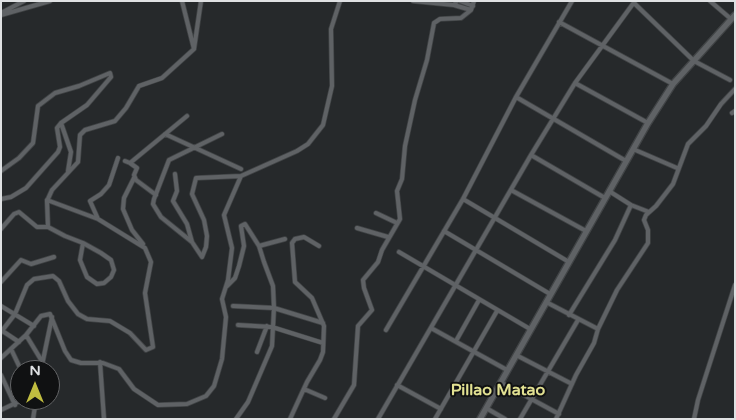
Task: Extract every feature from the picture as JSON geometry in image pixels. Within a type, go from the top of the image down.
[{"type":"street","points":[[1,14],[24,1]]},
{"type":"street","points":[[1,14],[50,1]]},
{"type":"street","points":[[182,1],[194,49]]},
{"type":"street","points":[[48,226],[49,193],[78,162],[82,132],[115,121],[126,108],[139,86],[162,78],[194,49],[201,1]]},
{"type":"street","points":[[175,174],[177,191],[173,201],[187,224],[192,242],[200,257],[204,257],[207,243],[205,225],[192,194],[196,178],[241,176],[297,151],[308,144],[323,125],[332,86],[331,29],[340,1]]},
{"type":"street","points":[[413,1],[457,2],[472,8]]},
{"type":"street","points":[[334,419],[354,385],[358,326],[372,310],[363,280],[378,262],[400,215],[396,200],[397,190],[402,179],[405,146],[415,100],[427,60],[434,23],[438,20],[461,18],[472,8],[474,1]]},
{"type":"street","points":[[386,330],[463,199],[516,97],[572,1]]},
{"type":"street","points":[[480,419],[648,123],[673,84],[733,17],[710,1]]},
{"type":"street","points":[[457,2],[472,8]]},
{"type":"street","points":[[378,419],[553,119],[575,84],[634,2],[694,61],[730,80]]},
{"type":"street","points":[[559,22],[673,84]]},
{"type":"street","points":[[1,171],[19,158],[33,143],[38,106],[55,92],[79,86],[110,73],[111,77],[87,105],[61,123],[57,128],[60,147],[58,152],[26,188],[11,197],[1,199]]},
{"type":"street","points":[[575,84],[648,123]]},
{"type":"street","points":[[500,382],[557,416],[594,343],[598,329],[617,290],[648,243],[648,230],[644,220],[672,184],[688,144],[706,126],[735,88]]},
{"type":"street","points":[[516,97],[626,161]]},
{"type":"street","points":[[130,163],[165,134],[173,130],[187,116]]},
{"type":"street","points":[[61,123],[71,152],[68,171]]},
{"type":"street","points":[[165,134],[241,169]]},
{"type":"street","points":[[192,242],[159,215],[153,204],[169,160],[222,134]]},
{"type":"street","points":[[633,149],[677,168]]},
{"type":"street","points":[[531,155],[605,198]]},
{"type":"street","points":[[98,219],[90,201],[101,194],[109,185],[118,158]]},
{"type":"street","points":[[19,342],[2,331],[14,314],[23,291],[31,281],[53,276],[59,281],[68,301],[78,314],[87,319],[110,321],[130,333],[146,350],[151,349],[154,345],[145,293],[151,262],[145,248],[132,230],[123,209],[124,198],[137,168],[125,161]]},
{"type":"street","points":[[1,358],[26,335],[41,316],[47,314],[52,317],[65,351],[71,360],[81,363],[100,362],[119,369],[134,390],[158,405],[187,404],[206,396],[214,386],[222,359],[226,317],[222,299],[227,286],[232,248],[225,211],[241,176]]},
{"type":"street","points":[[134,178],[156,195]]},
{"type":"street","points":[[511,190],[586,231]]},
{"type":"street","points":[[609,191],[632,205],[649,212]]},
{"type":"street","points":[[463,199],[569,262]]},
{"type":"street","points":[[48,200],[98,219],[145,248]]},
{"type":"street","points":[[569,314],[615,240],[632,205]]},
{"type":"street","points":[[1,229],[14,214],[19,212],[37,227],[48,226],[83,243],[102,253],[113,263],[112,274],[104,283],[96,284],[87,277],[80,260],[83,243]]},
{"type":"street","points":[[376,214],[397,223]]},
{"type":"street","points":[[227,286],[235,278],[240,266],[244,246],[242,224],[248,226],[259,246],[272,286],[274,308],[272,346],[248,402],[236,419]]},
{"type":"street","points":[[357,228],[388,238]]},
{"type":"street","points":[[444,231],[550,294]]},
{"type":"street","points":[[290,419],[320,360],[323,343],[323,323],[312,298],[295,282],[291,251],[292,243],[299,237],[308,238],[319,246]]},
{"type":"street","points":[[259,246],[285,239]]},
{"type":"street","points":[[399,252],[455,287],[530,329]]},
{"type":"street","points":[[1,282],[21,260],[31,264],[54,257]]},
{"type":"street","points":[[694,419],[698,400],[735,284]]},
{"type":"street","points":[[456,341],[479,300]]},
{"type":"street","points":[[546,302],[598,329]]},
{"type":"street","points":[[1,306],[34,326]]},
{"type":"street","points":[[233,306],[274,308],[323,323]]},
{"type":"street","points":[[435,419],[497,311]]},
{"type":"street","points":[[44,360],[52,317]]},
{"type":"street","points":[[520,419],[578,320]]},
{"type":"street","points":[[238,325],[272,327],[323,343]]},
{"type":"street","points":[[256,352],[267,326]]},
{"type":"street","points":[[431,328],[507,370]]},
{"type":"street","points":[[26,335],[41,360]]},
{"type":"street","points":[[11,350],[16,360]]},
{"type":"street","points":[[516,355],[572,384]]},
{"type":"street","points":[[100,362],[104,419]]},
{"type":"street","points":[[1,376],[10,396]]},
{"type":"street","points":[[397,385],[441,409]]},
{"type":"street","points":[[304,389],[324,398]]},
{"type":"street","points":[[486,408],[505,419]]},
{"type":"district","name":"Pillao Matao","points":[[498,391]]}]
